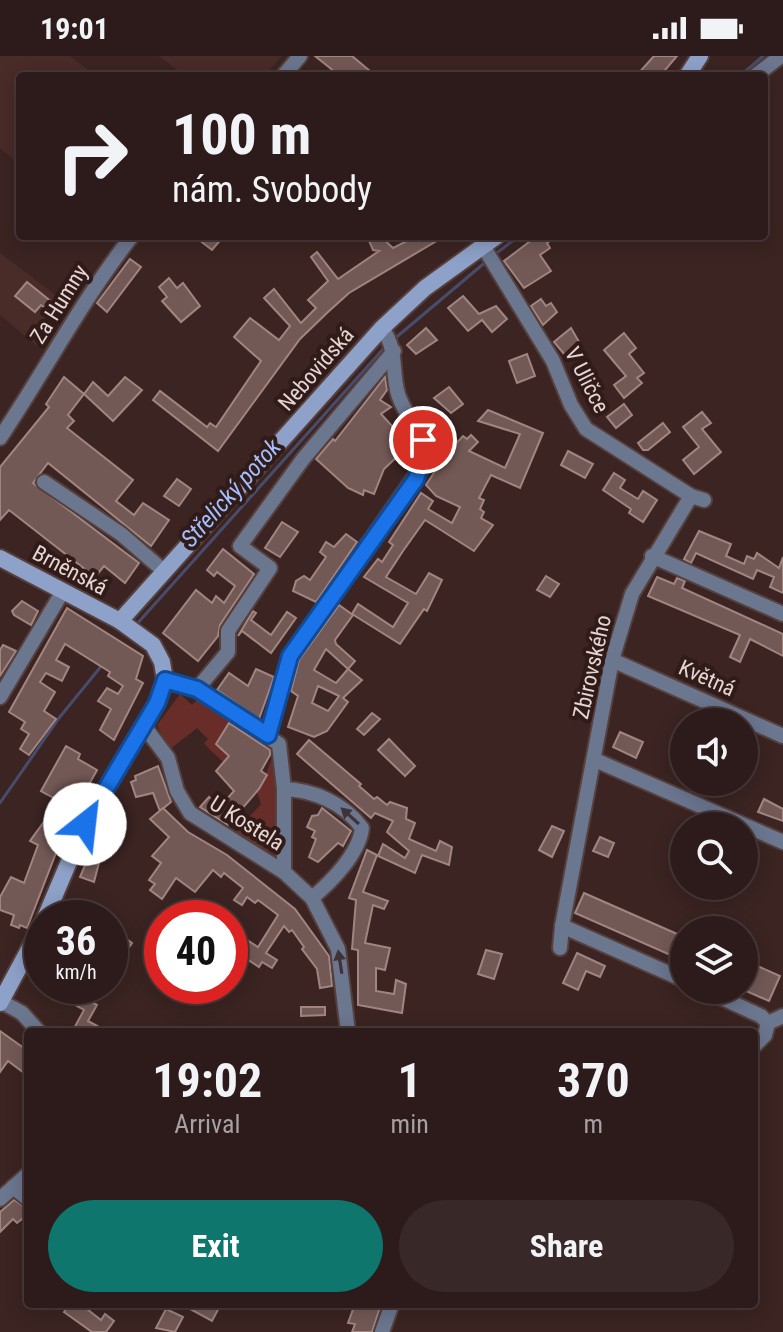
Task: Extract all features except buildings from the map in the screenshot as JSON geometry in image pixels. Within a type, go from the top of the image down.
[{"type":"street","points":[[286,72],[300,56]]},
{"type":"street","points":[[760,72],[781,56]]},
{"type":"street","name":"Za Humny","points":[[0,438],[29,396],[71,322],[129,240]]},
{"type":"street","name":"V Uličce","points":[[490,241],[493,262],[549,354],[571,405],[586,429],[697,498]]},
{"type":"street","name":"Nebovidská","points":[[197,689],[228,652],[228,631],[270,568],[240,546],[425,288],[490,241]]},
{"type":"street","points":[[165,680],[197,689],[268,735],[290,656],[423,465],[426,450],[397,391],[389,341]]},
{"type":"street","name":"Nebovidská","points":[[129,627],[165,572],[389,341]]},
{"type":"street","points":[[44,482],[121,534],[165,572]]},
{"type":"street","name":"Zbirovského","points":[[560,948],[612,660],[632,594],[652,556],[697,498]]},
{"type":"street","points":[[652,556],[783,614]]},
{"type":"street","name":"Brněnská","points":[[0,558],[129,627]]},
{"type":"street","points":[[0,697],[63,591]]},
{"type":"street","points":[[53,900],[85,824],[144,726],[165,680],[162,662],[153,645],[129,627]]},
{"type":"street","name":"Květná","points":[[612,660],[783,736]]},
{"type":"street","name":"U Kostela","points":[[144,726],[168,758],[177,791],[190,813],[284,872],[312,898]]},
{"type":"street","name":"U Kostela","points":[[268,735],[279,744],[284,789],[284,872]]},
{"type":"street","points":[[595,760],[783,842]]},
{"type":"street","points":[[284,789],[317,795],[355,818],[362,828],[361,837],[329,884],[312,898],[338,949],[348,1028]]},
{"type":"street","points":[[562,926],[670,974]]},
{"type":"street","points":[[24,958],[0,1002],[22,1013],[35,1028]]},
{"type":"street","points":[[735,1004],[761,1016],[768,1023]]},
{"type":"street","points":[[768,1023],[783,1016]]},
{"type":"street","points":[[758,1042],[765,1035],[768,1023]]},
{"type":"street","points":[[0,1199],[24,1177]]},
{"type":"street","points":[[13,1187],[24,1196]]},
{"type":"street","points":[[382,1332],[391,1308]]},
{"type":"shaded area","points":[[0,56],[70,56],[91,72],[16,72],[16,161],[0,148]]},
{"type":"shaded area","points":[[159,56],[282,56],[268,72],[180,72]]},
{"type":"shaded area","points":[[0,253],[62,300],[38,347],[0,315]]},
{"type":"shaded area","points":[[180,694],[192,705],[198,699],[230,720],[216,744],[261,787],[275,750],[276,856],[236,832],[261,804],[257,792],[210,750],[204,743],[208,739],[197,728],[169,750],[157,725]]},
{"type":"waterway","name":"Střelický potok","points":[[745,72],[763,56]]},
{"type":"waterway","name":"Střelický potok","points":[[494,255],[514,240]]},
{"type":"waterway","name":"Střelický potok","points":[[393,340],[488,260]]},
{"type":"waterway","name":"Střelický potok","points":[[136,625],[384,348]]},
{"type":"waterway","name":"Střelický potok","points":[[0,803],[59,718],[103,664]]},
{"type":"route","points":[[85,824],[157,703],[165,680],[197,689],[268,735],[290,656],[416,479],[426,450],[423,440]]}]
